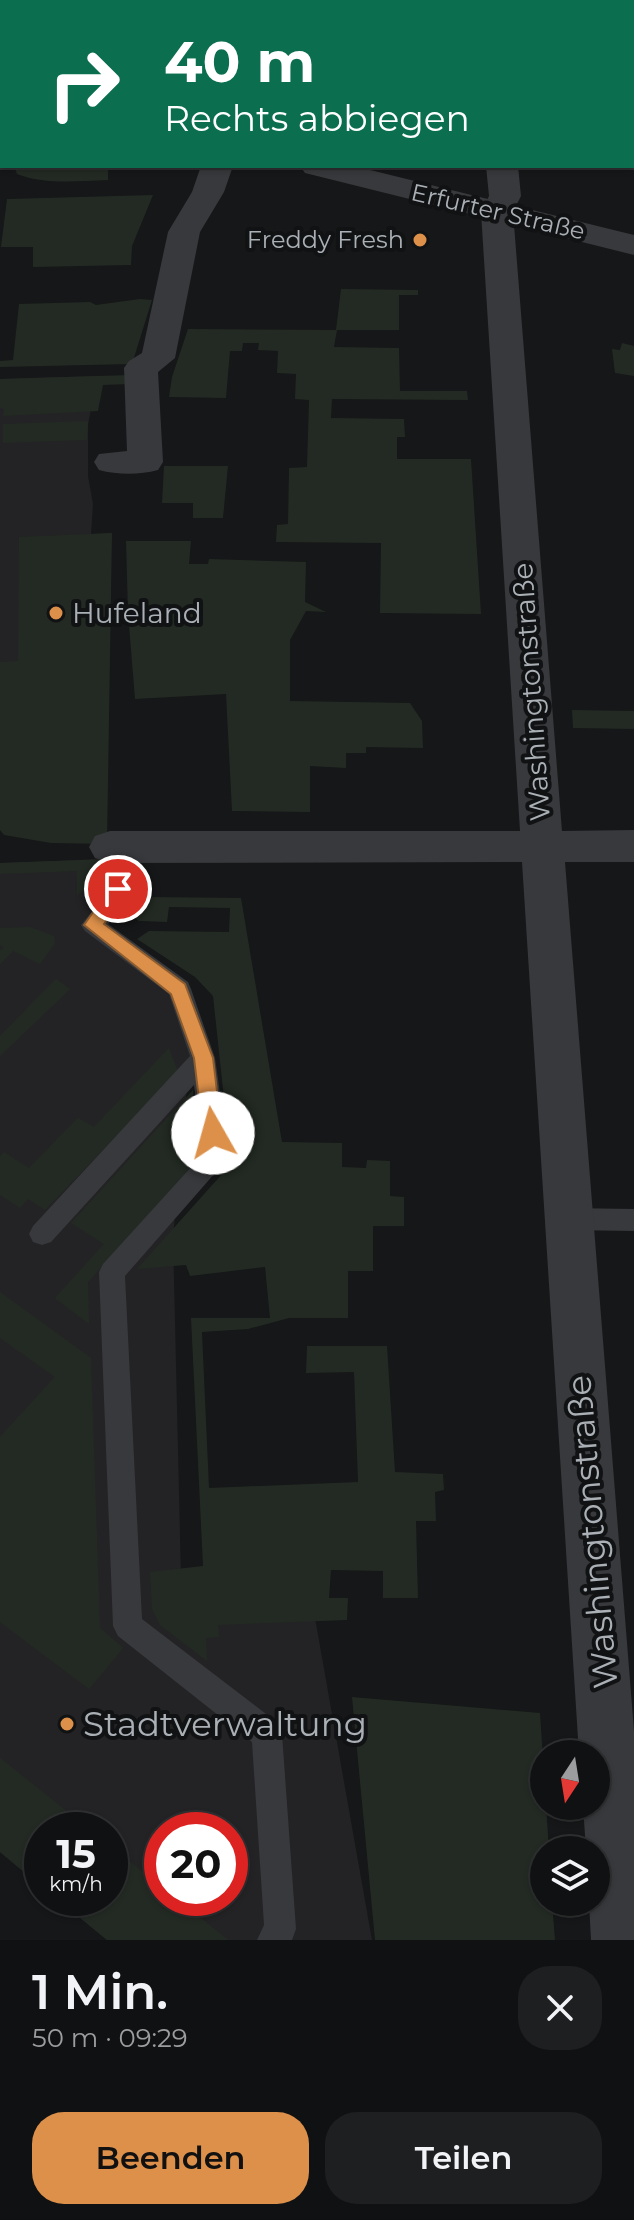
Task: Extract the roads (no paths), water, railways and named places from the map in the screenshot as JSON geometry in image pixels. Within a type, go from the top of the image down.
[{"type":"street","points":[[112,462],[145,462],[141,368],[158,358],[184,232],[208,192],[216,168]]},
{"type":"street","name":"Erfurter Straße","points":[[324,168],[634,245]]},
{"type":"street","name":"Washingtonstraße","points":[[502,168],[505,196],[497,212],[567,1219],[620,1717],[621,1940]]},
{"type":"street","points":[[110,847],[634,846]]},
{"type":"lane","points":[[110,847],[125,875],[111,904],[93,925],[179,989],[203,1058],[216,1157],[112,1272],[128,1626],[267,1734],[280,1929],[273,1940]]},
{"type":"lane","points":[[42,1234],[203,1058]]},
{"type":"lane","points":[[567,1219],[634,1220]]},
{"type":"place","name":"Freddy Fresh","points":[[420,240]]},
{"type":"place","name":"Hufeland","points":[[56,613]]},
{"type":"place","name":"Stadtverwaltung","points":[[67,1724]]}]
